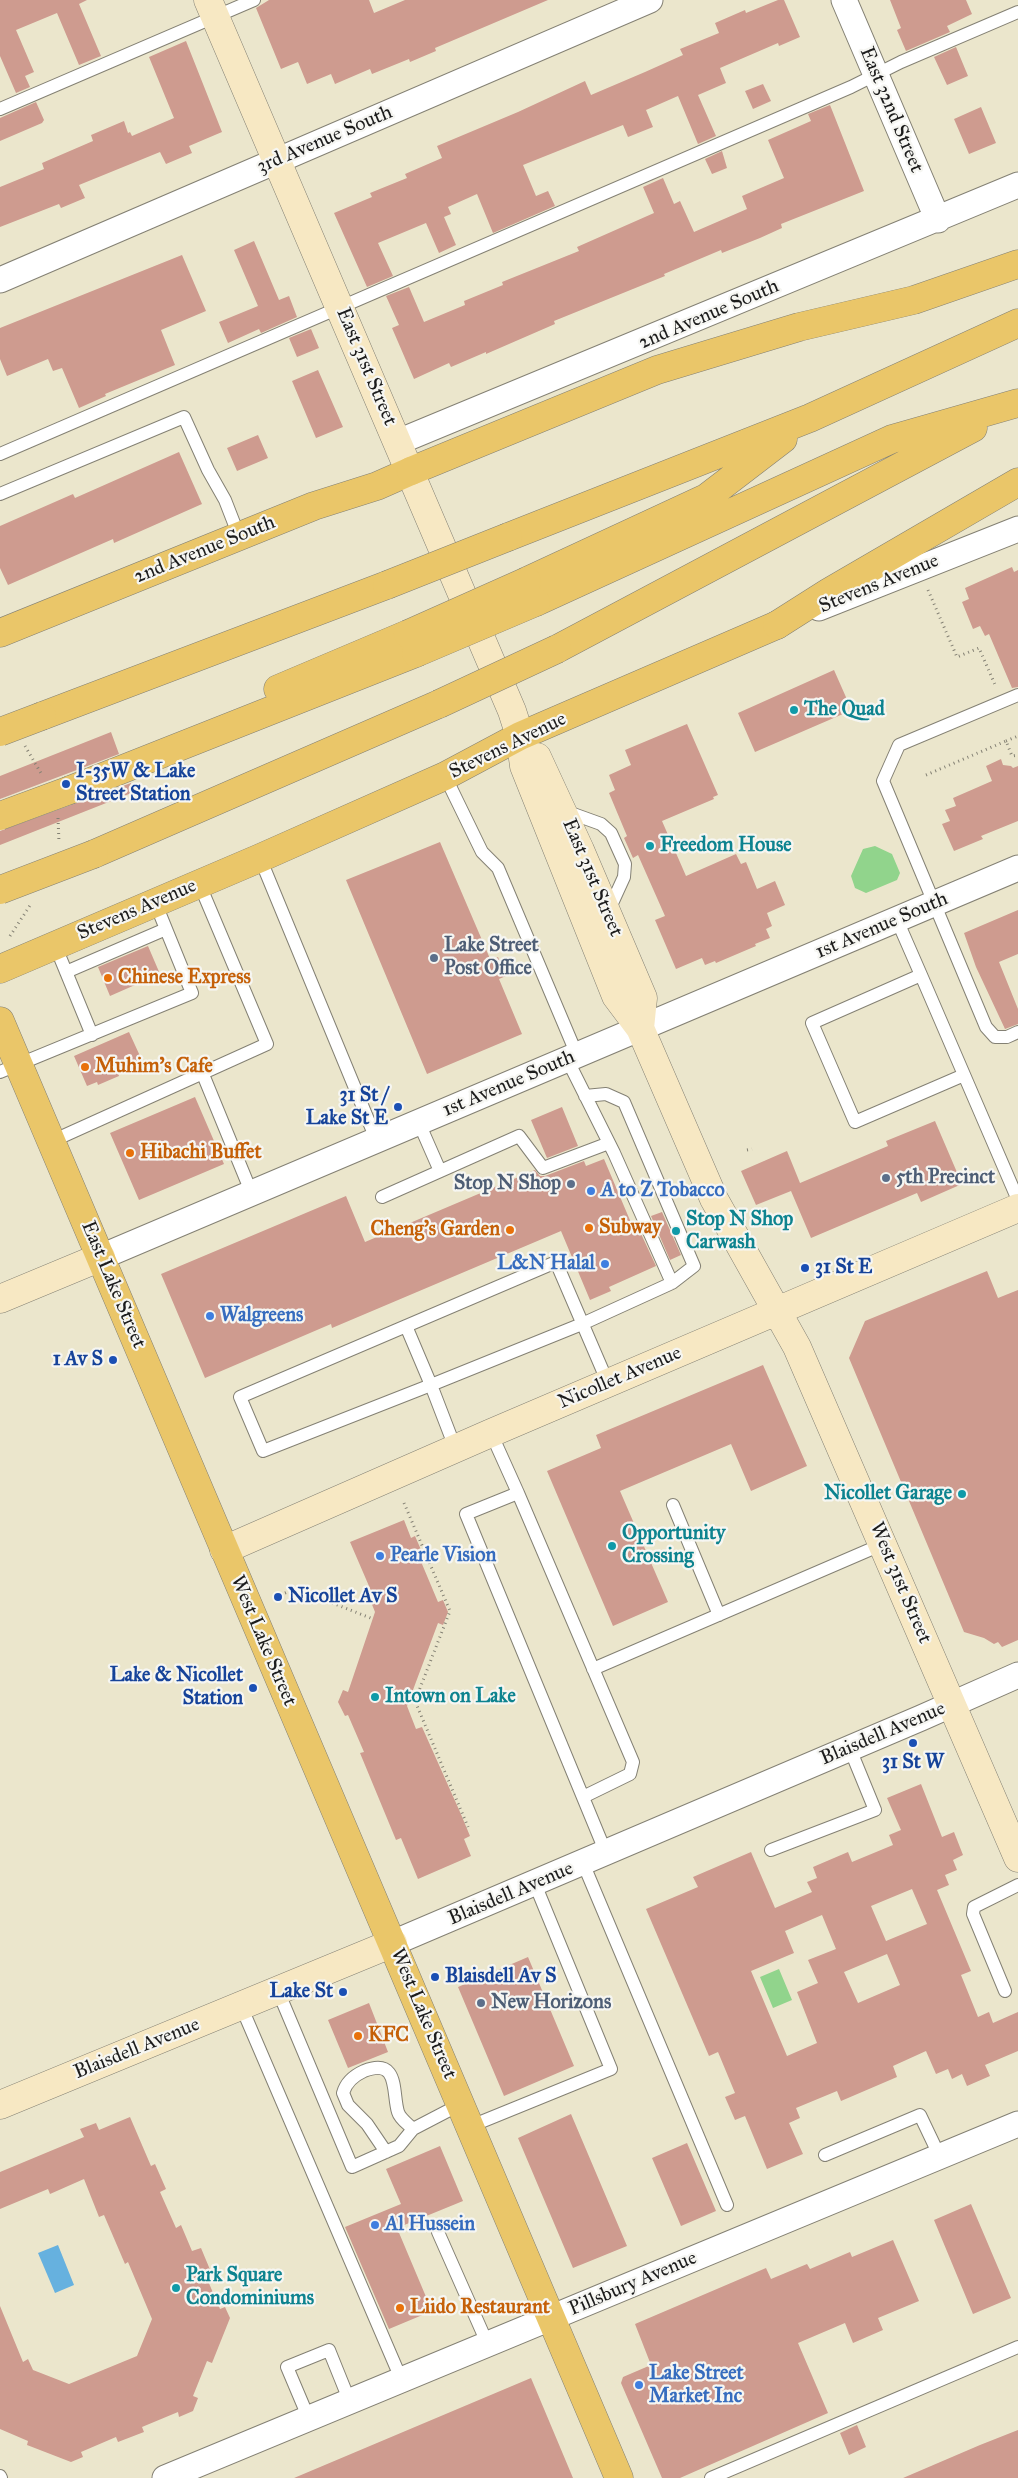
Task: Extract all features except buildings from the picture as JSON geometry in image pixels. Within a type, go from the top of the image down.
[{"type":"main road","name":"2nd Avenue South","points":[[0,634],[314,506],[377,486],[657,370],[799,327],[914,300],[1018,264]]},
{"type":"main road","points":[[0,732],[387,584],[810,418],[1018,323]]},
{"type":"main road","points":[[0,816],[67,781],[412,643],[892,439],[1018,404]]},
{"type":"main road","points":[[0,890],[94,854],[439,704],[557,649],[1018,404]]},
{"type":"main road","points":[[532,592],[706,498],[810,418]]},
{"type":"main road","points":[[777,625],[829,592],[1018,482]]},
{"type":"main road","name":"Stevens Avenue","points":[[0,969],[260,858],[445,776],[520,736],[777,625]]},
{"type":"main road","points":[[0,798],[67,781]]},
{"type":"main road","name":"East Lake Street","points":[[0,1021],[9,1068],[50,1142],[101,1257],[224,1550]]},
{"type":"main road","name":"West Lake Street","points":[[224,1550],[393,1943],[619,2478]]},
{"type":"street","name":"3rd Avenue South","points":[[0,280],[650,0]]},
{"type":"street","name":"East 32nd Street","points":[[844,0],[938,220]]},
{"type":"street","name":"East 31st Street","points":[[212,9],[341,307],[512,711],[520,736],[524,766],[616,996],[640,1028],[714,1199],[734,1239],[777,1310]]},
{"type":"street","name":"2nd Avenue South","points":[[398,442],[938,220],[1018,185]]},
{"type":"street","name":"Stevens Avenue","points":[[777,625],[1018,529]]},
{"type":"street","name":"East 31st Street","points":[[520,736],[540,761],[643,998],[640,1028]]},
{"type":"street","name":"1st Avenue South","points":[[0,1299],[252,1194],[376,1138],[420,1123],[1018,868]]},
{"type":"street","name":"Nicollet Avenue","points":[[224,1550],[456,1450],[491,1433],[1018,1208]]},
{"type":"street","name":"West 31st Street","points":[[777,1310],[797,1348],[1018,1858]]},
{"type":"street","name":"Blaisdell Avenue","points":[[0,2106],[534,1884],[952,1705],[1018,1674]]},
{"type":"street","name":"Pillsbury Avenue","points":[[165,2478],[1018,2124]]},
{"type":"lane","points":[[0,109],[212,9],[254,0]]},
{"type":"lane","points":[[0,454],[1018,12]]},
{"type":"lane","points":[[0,494],[184,417],[208,470],[226,500],[238,536]]},
{"type":"lane","points":[[1018,695],[899,745],[883,781],[986,1027],[995,1037],[1007,1036],[1018,1032]]},
{"type":"lane","points":[[445,776],[482,852],[498,868],[572,1057],[585,1096],[609,1143],[672,1283]]},
{"type":"lane","points":[[562,810],[601,824],[612,833],[625,864],[624,877],[608,914]]},
{"type":"lane","points":[[260,858],[376,1138]]},
{"type":"lane","points":[[50,1142],[85,1128],[202,1072],[267,1044],[199,883]]},
{"type":"lane","points":[[9,1068],[192,993],[155,902]]},
{"type":"lane","points":[[897,920],[1018,1200]]},
{"type":"lane","points":[[66,972],[166,929]]},
{"type":"lane","points":[[55,945],[92,1035]]},
{"type":"lane","points":[[921,975],[812,1023],[855,1122],[964,1075]]},
{"type":"lane","points":[[202,1072],[252,1194]]},
{"type":"lane","points":[[585,1096],[606,1094],[624,1102],[694,1266],[672,1283],[582,1324],[263,1451],[240,1397],[556,1262],[582,1324],[608,1383]]},
{"type":"lane","points":[[420,1123],[440,1171]]},
{"type":"lane","points":[[382,1197],[519,1136],[543,1168],[609,1143]]},
{"type":"lane","points":[[406,1326],[456,1450]]},
{"type":"lane","points":[[491,1433],[634,1762],[630,1774],[583,1797]]},
{"type":"lane","points":[[518,1492],[466,1514],[606,1853]]},
{"type":"lane","points":[[673,1506],[719,1615]]},
{"type":"lane","points":[[593,1669],[883,1544]]},
{"type":"lane","points":[[771,1850],[875,1810],[850,1749]]},
{"type":"lane","points":[[583,1863],[727,2205]]},
{"type":"lane","points":[[278,1990],[352,2167],[399,2146],[413,2129],[466,2115],[611,2069],[534,1884]]},
{"type":"lane","points":[[1005,1990],[973,1914],[974,1907],[1018,1885]]},
{"type":"lane","points":[[241,2006],[402,2381]]},
{"type":"lane","points":[[386,2152],[376,2136],[355,2115],[342,2093],[346,2084],[354,2076],[373,2068],[383,2070],[391,2076],[395,2084],[398,2113],[413,2129]]},
{"type":"lane","points":[[825,2155],[920,2115],[940,2157]]},
{"type":"lane","points":[[438,2232],[488,2345]]},
{"type":"lane","points":[[711,2478],[1018,2347]]},
{"type":"lane","points":[[309,2419],[287,2367],[329,2350],[350,2402]]},
{"type":"path","points":[[928,590],[957,657],[979,648],[1002,701]]},
{"type":"path","points":[[926,775],[1018,736]]},
{"type":"path","points":[[1006,741],[1012,756],[1018,755]]},
{"type":"path","points":[[404,1503],[450,1611],[415,1701],[468,1827]]},
{"type":"path","points":[[285,1593],[292,1590],[307,1593],[372,1619]]},
{"type":"green space","points":[[875,846],[892,854],[900,873],[897,880],[866,893],[855,888],[851,876],[863,849]]},
{"type":"green space","points":[[779,1969],[792,2000],[773,2008],[760,1977]]},
{"type":"water","points":[[58,2245],[74,2285],[55,2293],[38,2253]]},
{"type":"place","name":"The Quad","points":[[794,710]]},
{"type":"place","name":"I-35W & Lake Street Station","points":[[66,784]]},
{"type":"place","name":"Freedom House","points":[[650,846]]},
{"type":"place","name":"Lake Street Post Office","points":[[434,958]]},
{"type":"place","name":"Chinese Express","points":[[108,978]]},
{"type":"place","name":"Muhim's Cafe","points":[[85,1067]]},
{"type":"place","name":"31 St / Lake St E","points":[[398,1107]]},
{"type":"place","name":"Hibachi Buffet","points":[[130,1153]]},
{"type":"place","name":"5th Precinct","points":[[886,1178]]},
{"type":"place","name":"Stop N Shop","points":[[571,1184]]},
{"type":"place","name":"A to Z Tobacco","points":[[591,1191]]},
{"type":"place","name":"Subway","points":[[589,1228]]},
{"type":"place","name":"Cheng's Garden","points":[[510,1230]]},
{"type":"place","name":"Stop N Shop Carwash","points":[[676,1231]]},
{"type":"place","name":"L&N Halal","points":[[605,1264]]},
{"type":"place","name":"31 St E","points":[[805,1268]]},
{"type":"place","name":"Walgreens","points":[[210,1316]]},
{"type":"place","name":"1 Av S","points":[[113,1360]]},
{"type":"place","name":"Nicollet Garage","points":[[962,1494]]},
{"type":"place","name":"Opportunity Crossing","points":[[612,1546]]},
{"type":"place","name":"Pearle Vision","points":[[380,1556]]},
{"type":"place","name":"Nicollet Av S","points":[[278,1597]]},
{"type":"place","name":"Lake & Nicollet Station","points":[[253,1688]]},
{"type":"place","name":"Intown on Lake","points":[[375,1697]]},
{"type":"place","name":"31 St W","points":[[913,1743]]},
{"type":"place","name":"Blaisdell Av S","points":[[435,1977]]},
{"type":"place","name":"Lake St","points":[[343,1992]]},
{"type":"place","name":"New Horizons","points":[[481,2003]]},
{"type":"place","name":"KFC","points":[[358,2036]]},
{"type":"place","name":"Al Hussein","points":[[375,2225]]},
{"type":"place","name":"Park Square Condominiums","points":[[176,2288]]},
{"type":"place","name":"Liido Restaurant","points":[[400,2308]]},
{"type":"place","name":"Lake Street Market Inc","points":[[639,2385]]}]
